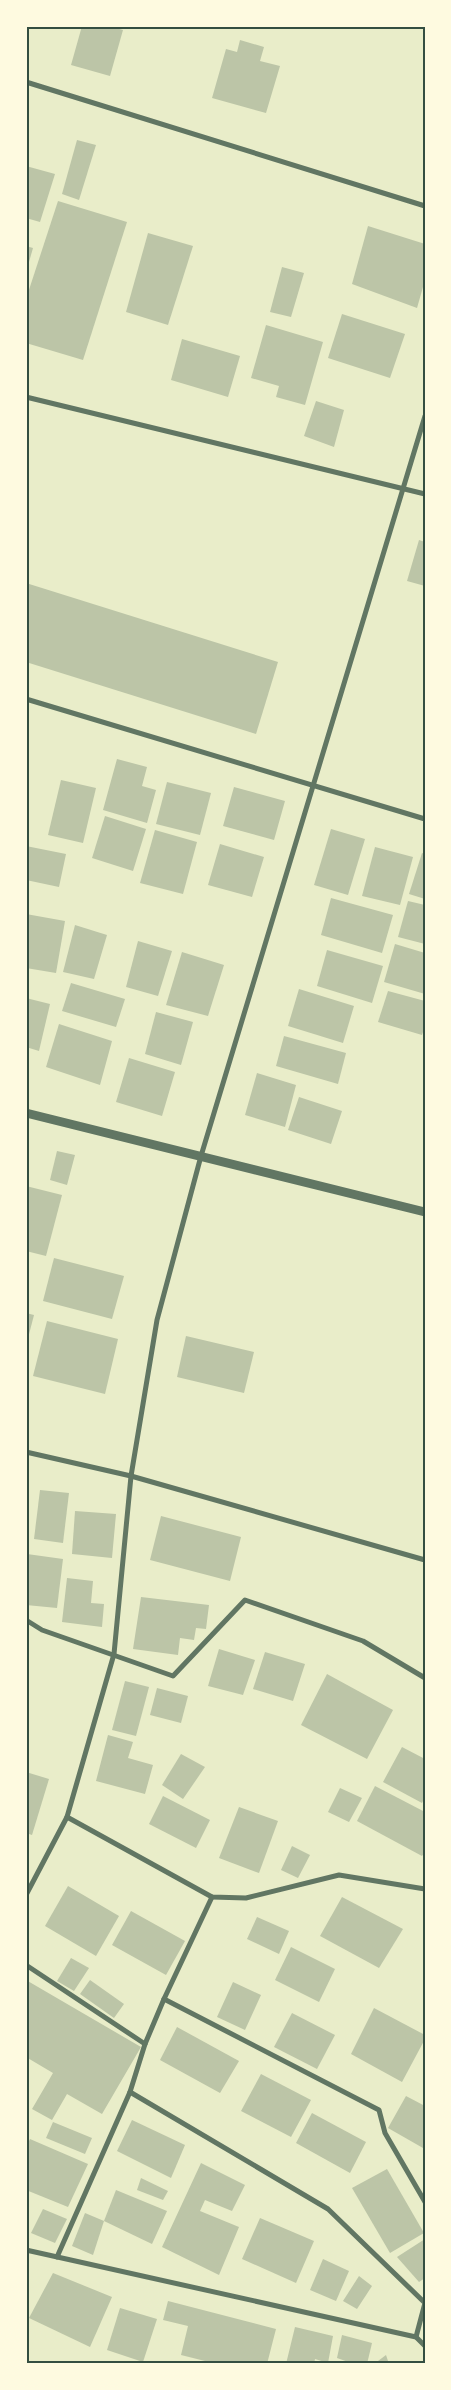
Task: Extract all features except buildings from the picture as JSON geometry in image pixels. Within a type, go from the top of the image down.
[{"type":"street","points":[[26,82],[425,206]]},
{"type":"street","points":[[26,397],[403,487],[425,494]]},
{"type":"street","points":[[26,1896],[67,1817],[114,1654],[131,1476],[157,1320],[201,1156],[425,416]]},
{"type":"street","points":[[26,699],[425,819]]},
{"type":"street","points":[[26,1113],[425,1212]]},
{"type":"street","points":[[26,1452],[131,1476],[425,1560]]},
{"type":"street","points":[[26,1620],[42,1630],[173,1676],[245,1600],[363,1641],[425,1678]]},
{"type":"street","points":[[67,1817],[212,1897],[246,1898],[339,1875],[425,1888]]},
{"type":"street","points":[[57,2257],[130,2092],[145,2044],[164,1999],[212,1897]]},
{"type":"street","points":[[26,1965],[145,2044]]},
{"type":"street","points":[[164,1999],[378,2110],[385,2133],[425,2202]]},
{"type":"street","points":[[130,2092],[328,2209],[425,2303],[416,2337]]},
{"type":"street","points":[[26,2250],[416,2337],[425,2346]]}]
